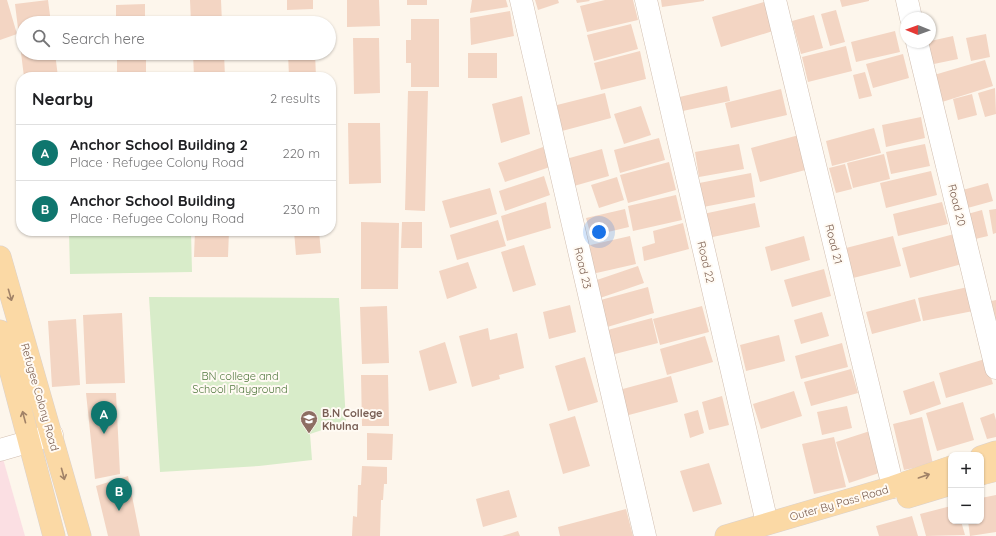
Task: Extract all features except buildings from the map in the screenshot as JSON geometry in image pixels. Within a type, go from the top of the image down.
[{"type":"main road","name":"Refugee Colony Road","points":[[0,258],[80,536]]},
{"type":"main road","name":"Refugee Colony Road","points":[[0,331],[54,536]]},
{"type":"main road","points":[[984,456],[996,452]]},
{"type":"main road","name":"Outer By Pass Road","points":[[773,530],[948,468]]},
{"type":"main road","points":[[984,473],[996,470]]},
{"type":"main road","name":"Outer By Pass Road","points":[[726,536],[773,530],[948,485]]},
{"type":"street","name":"Road 23","points":[[521,0],[645,536]]},
{"type":"street","name":"Road 22","points":[[646,0],[773,530]]},
{"type":"street","name":"Road 21","points":[[775,0],[893,487]]},
{"type":"street","points":[[907,0],[910,12]]},
{"type":"street","name":"Road 20","points":[[918,48],[996,368]]},
{"type":"street","points":[[0,450],[52,436]]},
{"type":"shaded area","points":[[0,448],[25,536],[0,536]]},
{"type":"green space","points":[[69,236],[191,236],[192,272],[70,274]]},
{"type":"green space","name":"BN college and School Playground","points":[[149,297],[339,298],[346,422],[310,434],[312,460],[259,466],[160,472]]},
{"type":"place","name":"Anchor School Building 2","points":[[104,434]]},
{"type":"place","name":"B.N College Khulna","points":[[309,434]]},
{"type":"place","name":"Anchor School Building","points":[[119,511]]}]
